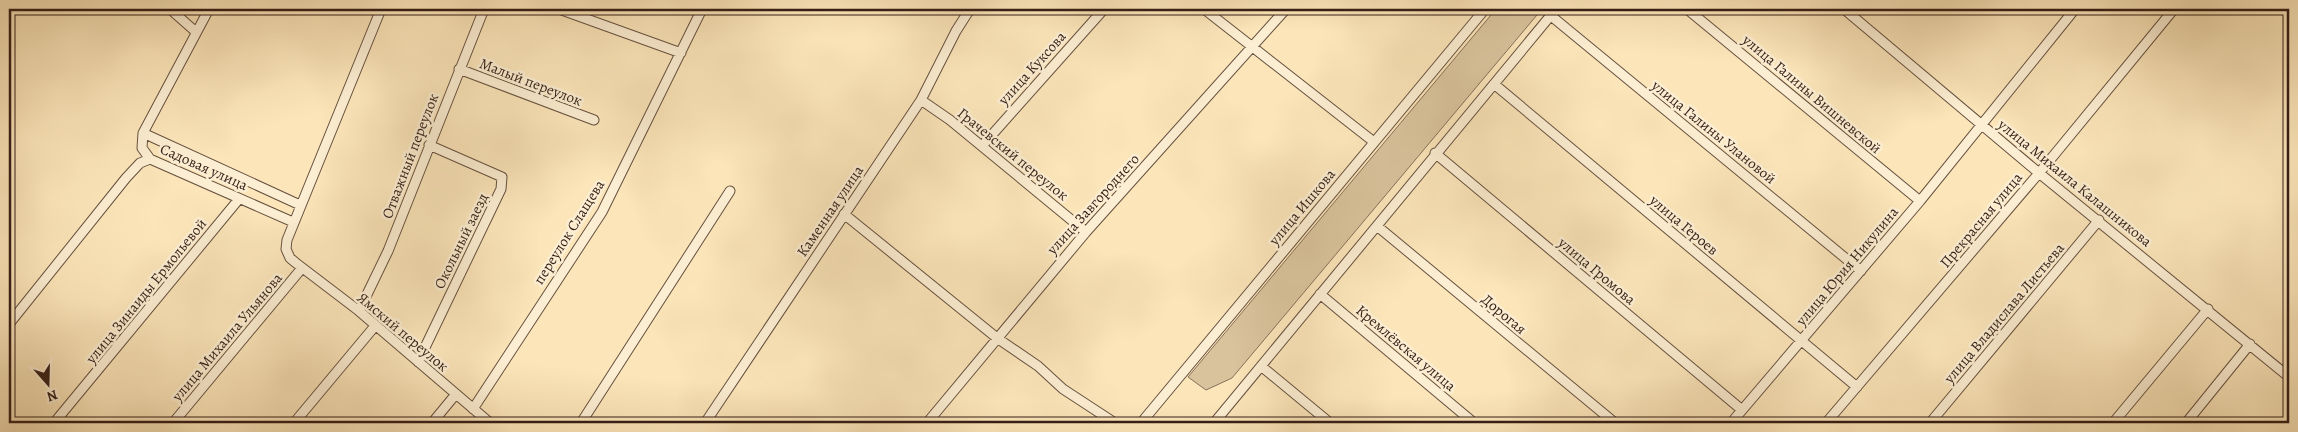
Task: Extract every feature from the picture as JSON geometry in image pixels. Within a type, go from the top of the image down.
[{"type":"street","points":[[170,9],[196,32]]},
{"type":"street","name":"Садовая улица","points":[[209,9],[143,133],[142,148],[150,159],[293,222]]},
{"type":"street","points":[[299,265],[290,258],[286,249],[293,222],[381,9]]},
{"type":"street","name":"Отважный переулок","points":[[359,312],[388,251],[484,9]]},
{"type":"street","points":[[559,9],[681,53]]},
{"type":"street","name":"переулок Слащева","points":[[473,409],[602,212],[702,9]]},
{"type":"street","name":"Каменная улица","points":[[705,423],[921,100],[956,30],[970,9]]},
{"type":"street","name":"улица Куксова","points":[[982,146],[1104,9]]},
{"type":"street","points":[[1204,9],[1374,142]]},
{"type":"street","name":"улица Завгороднего","points":[[927,423],[1086,232],[1254,47],[1286,9]]},
{"type":"street","name":"улица Ишкова","points":[[1141,423],[1485,9]]},
{"type":"street","name":"улица Галины Вишневской","points":[[1687,9],[1920,201]]},
{"type":"street","name":"улица Михаила Калашникова","points":[[1844,9],[2039,173],[2099,220],[2289,377]]},
{"type":"street","name":"улица Юрия Никулина","points":[[1731,423],[1803,341],[1920,201],[2074,9]]},
{"type":"street","name":"Прекрасная улица","points":[[1826,423],[2039,173],[2174,9]]},
{"type":"street","points":[[1214,423],[1553,12]]},
{"type":"street","name":"улица Галины Улановой","points":[[1553,12],[1861,271]]},
{"type":"street","name":"Малый переулок","points":[[459,69],[594,120]]},
{"type":"street","name":"улица Героев","points":[[1494,84],[1858,387]]},
{"type":"street","name":"Грачевский переулок","points":[[921,100],[950,120],[1086,232]]},
{"type":"street","points":[[143,133],[300,205]]},
{"type":"street","name":"Окольный заезд","points":[[418,362],[502,189],[502,177],[429,145]]},
{"type":"street","name":"улица Громова","points":[[1435,153],[1742,410]]},
{"type":"street","points":[[9,324],[126,178],[140,163],[150,159]]},
{"type":"street","points":[[581,423],[730,191]]},
{"type":"street","name":"улица Зинаиды Ермольевой","points":[[54,423],[239,199]]},
{"type":"street","points":[[844,214],[997,338],[1038,366],[1063,389],[1115,423]]},
{"type":"street","name":"улица Владислава Листьева","points":[[1930,423],[2099,220]]},
{"type":"street","name":"Дорогая","points":[[1377,226],[1615,423]]},
{"type":"street","name":"Ямский переулок","points":[[299,265],[376,326],[490,423]]},
{"type":"street","name":"улица Михаила Ульянова","points":[[173,423],[299,265]]},
{"type":"street","name":"Кремлёвская улица","points":[[1320,294],[1474,423]]},
{"type":"street","points":[[2113,423],[2208,309]]},
{"type":"street","points":[[294,423],[376,326]]},
{"type":"street","points":[[2186,423],[2250,344]]},
{"type":"street","points":[[1261,366],[1330,423]]},
{"type":"street","points":[[432,423],[456,394]]},
{"type":"shaded area","points":[[1496,9],[1542,9],[1232,378],[1206,390],[1188,377]]}]
